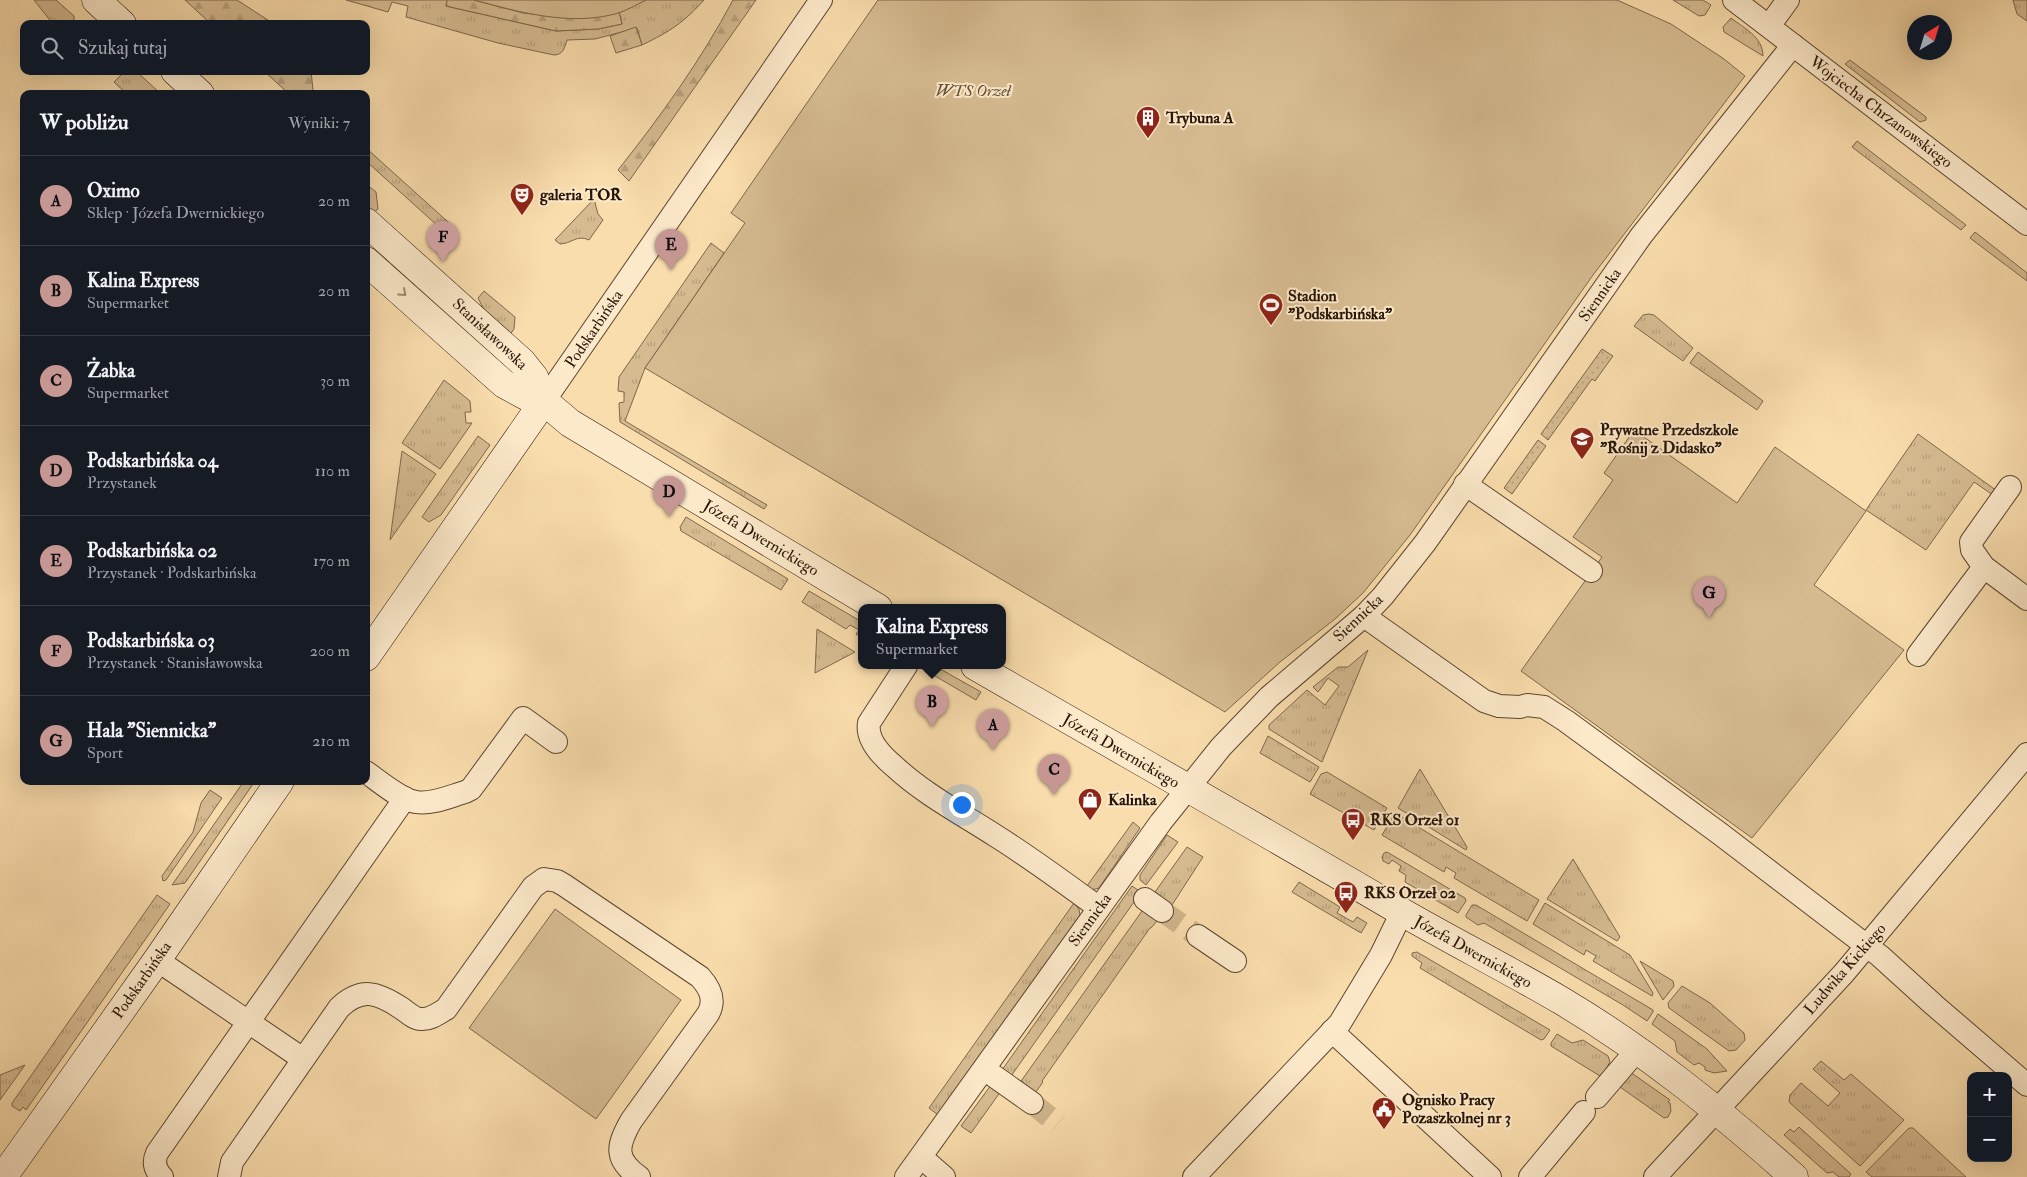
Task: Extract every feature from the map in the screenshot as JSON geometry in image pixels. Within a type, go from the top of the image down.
[{"type":"street","points":[[96,0],[118,20]]},
{"type":"street","name":"Podskarbińska","points":[[370,651],[821,0]]},
{"type":"street","name":"Wojciecha Chrzanowskiego","points":[[1734,0],[2027,224]]},
{"type":"street","points":[[1769,26],[1788,0]]},
{"type":"street","name":"Siennicka","points":[[906,1177],[1161,822],[1221,747],[1270,697],[1364,616],[1382,596],[1425,543],[1641,236],[1793,45]]},
{"type":"street","points":[[179,75],[196,90]]},
{"type":"street","name":"Stanisławowska","points":[[370,226],[527,367],[537,383],[544,401]]},
{"type":"street","name":"Stanisławowska","points":[[370,265],[504,384],[526,396],[544,401]]},
{"type":"street","name":"Józefa Dwernickiego","points":[[544,401],[566,420],[587,434],[871,604]]},
{"type":"street","points":[[1465,484],[1591,571]]},
{"type":"street","points":[[2010,487],[1970,542],[1972,550],[1984,567],[2027,599]]},
{"type":"street","points":[[1918,655],[1984,567]]},
{"type":"street","points":[[1364,616],[1484,701],[1498,706],[1520,707],[1527,705],[1544,707],[1566,721],[1719,832],[1880,956],[2027,1085]]},
{"type":"street","points":[[904,669],[869,723],[870,737],[885,758],[896,769],[932,795],[1012,846],[1099,908]]},
{"type":"street","name":"Józefa Dwernickiego","points":[[980,669],[1188,790],[1319,862],[1402,912],[1563,1002],[1638,1050],[1716,1110],[1794,1177]]},
{"type":"street","points":[[370,775],[406,798],[417,802],[425,802],[471,789],[523,718],[556,742]]},
{"type":"street","name":"Ludwika Kickiego","points":[[1655,1177],[1844,973],[2027,754]]},
{"type":"street","name":"Podskarbińska","points":[[3,1176],[157,960],[277,785]]},
{"type":"street","points":[[162,1177],[156,1168],[157,1152],[406,798]]},
{"type":"street","points":[[229,1177],[232,1162],[339,1008],[354,996],[363,993],[384,997],[408,1014],[422,1020],[446,1009],[533,887],[544,879],[557,881],[700,977],[709,988],[712,1004],[708,1014],[631,1121],[620,1146],[621,1159],[628,1170],[639,1177]]},
{"type":"street","points":[[1194,1177],[1346,1015],[1376,963],[1402,912]]},
{"type":"street","points":[[1198,936],[1234,961]]},
{"type":"street","points":[[157,960],[303,1059]]},
{"type":"street","points":[[1332,1031],[1490,1177]]},
{"type":"street","points":[[1530,1177],[1638,1050]]},
{"type":"street","points":[[984,1070],[1032,1103]]},
{"type":"street","points":[[921,1157],[944,1177]]},
{"type":"green space","points":[[34,0],[56,0],[74,16],[74,20],[50,20]]},
{"type":"green space","points":[[185,0],[237,0],[268,20],[207,20]]},
{"type":"green space","points":[[346,0],[447,0],[446,6],[556,31],[598,29],[622,24],[619,12],[646,0],[704,0],[676,26],[642,45],[637,28],[595,39],[567,40],[562,52],[554,55],[498,43],[406,17],[408,6],[392,2],[388,12]]},
{"type":"green space","points":[[447,0],[474,0],[523,13],[569,18],[586,18],[619,12],[622,24],[598,29],[556,31],[446,6]]},
{"type":"green space","points":[[474,0],[646,0],[615,14],[579,19],[526,13]]},
{"type":"green space","points":[[733,0],[756,0],[629,181],[618,170],[680,87],[708,44]]},
{"type":"green space","name":"WTS Orzeł","points":[[878,0],[1617,0],[1671,24],[1724,59],[1745,76],[1593,275],[1410,535],[1363,593],[1335,619],[1280,662],[1225,712],[645,368],[745,223],[731,213]]},
{"type":"green space","points":[[1673,0],[1703,0],[1711,5],[1705,15],[1699,16]]},
{"type":"green space","points":[[2013,0],[2027,0],[2027,21],[2017,14]]},
{"type":"green space","points":[[1731,18],[1756,38],[1760,43],[1763,56],[1724,32],[1723,27]]},
{"type":"green space","points":[[636,27],[642,45],[616,53],[610,36]]},
{"type":"green space","points":[[1850,60],[1926,117],[1926,120],[1920,122],[1845,64]]},
{"type":"green space","points":[[121,75],[140,75],[157,90],[123,90],[114,82]]},
{"type":"green space","points":[[268,75],[311,75],[313,90],[285,90]]},
{"type":"green space","points":[[1857,141],[1966,225],[1961,230],[1852,147]]},
{"type":"green space","points":[[370,152],[457,230],[449,239],[439,227],[370,165]]},
{"type":"green space","points":[[370,187],[376,192],[378,209],[374,213],[370,210]]},
{"type":"green space","points":[[594,199],[598,214],[603,220],[589,240],[581,238],[560,244],[555,240]]},
{"type":"green space","points":[[1975,232],[2027,273],[2027,281],[1970,238]]},
{"type":"green space","points":[[711,243],[724,253],[645,368],[625,421],[767,505],[764,509],[620,422],[619,403],[624,402],[624,392],[618,391],[619,377]]},
{"type":"green space","points":[[484,291],[515,317],[514,329],[509,336],[488,318],[478,298]]},
{"type":"green space","points":[[1643,315],[1654,315],[1693,348],[1683,361],[1634,326]]},
{"type":"green space","points":[[1602,349],[1613,356],[1595,381],[1592,379],[1548,440],[1541,434]]},
{"type":"green space","points":[[1698,352],[1763,401],[1757,410],[1690,363]]},
{"type":"green space","points":[[444,380],[470,401],[471,412],[465,412],[466,423],[472,423],[440,469],[402,443]]},
{"type":"green space","points":[[1634,430],[1737,503],[1775,447],[1866,511],[1814,585],[1904,650],[1752,838],[1521,671],[1602,557],[1573,537],[1613,480],[1604,473]]},
{"type":"green space","points":[[1918,434],[1997,491],[1993,495],[1974,482],[1926,550],[1866,510]]},
{"type":"green space","points":[[478,436],[490,445],[441,515],[429,522],[422,517]]},
{"type":"green space","points":[[1538,440],[1546,446],[1512,494],[1504,488]]},
{"type":"green space","points":[[402,451],[436,474],[390,540]]},
{"type":"green space","points":[[686,517],[788,579],[781,590],[681,531],[680,527]]},
{"type":"green space","points":[[809,591],[858,620],[858,629],[850,625],[846,629],[802,602]]},
{"type":"green space","points":[[817,629],[855,652],[815,673]]},
{"type":"green space","points":[[1368,650],[1322,762],[1269,729],[1269,725],[1307,690],[1325,705],[1339,686],[1328,678],[1318,692],[1313,687],[1338,667],[1348,667]]},
{"type":"green space","points":[[923,669],[940,669],[981,692],[976,700]]},
{"type":"green space","points":[[1268,736],[1319,767],[1310,782],[1260,753]]},
{"type":"green space","points":[[1420,769],[1467,847],[1466,850],[1398,808]]},
{"type":"green space","points":[[1327,772],[1387,808],[1374,830],[1310,794],[1321,774]]},
{"type":"green space","points":[[241,785],[252,785],[185,883],[172,885]]},
{"type":"green space","points":[[210,790],[222,798],[166,880],[163,881],[162,876],[193,832],[201,803]]},
{"type":"green space","points":[[1395,813],[1539,900],[1527,921],[1454,878],[1456,873],[1446,867],[1444,872],[1382,835]]},
{"type":"green space","points":[[1133,822],[1140,828],[1099,888],[1088,891],[1084,890]]},
{"type":"green space","points":[[1167,835],[1178,842],[1146,885],[1140,880],[1140,875]]},
{"type":"green space","points":[[1187,847],[1203,857],[1172,905],[1155,892]]},
{"type":"green space","points":[[1387,852],[1465,898],[1466,901],[1458,913],[1405,882],[1406,875],[1399,871],[1401,866],[1392,860],[1389,864],[1383,861],[1382,857]]},
{"type":"green space","points":[[1573,859],[1620,937],[1617,941],[1547,899]]},
{"type":"green space","points":[[1299,882],[1340,907],[1337,913],[1353,922],[1357,917],[1367,923],[1361,933],[1292,892]]},
{"type":"green space","points":[[1132,886],[1141,892],[1009,1079],[1002,1070]]},
{"type":"green space","points":[[157,895],[170,904],[26,1110],[23,1107],[20,1111],[12,1106],[12,1103]]},
{"type":"green space","points":[[1074,903],[1079,909],[1080,915],[938,1115],[929,1108]]},
{"type":"green space","points":[[1545,903],[1630,955],[1653,993],[1652,996],[1593,961],[1596,956],[1586,950],[1584,955],[1533,924]]},
{"type":"green space","points":[[1147,904],[1162,915],[1150,928],[1033,1096],[1019,1084]]},
{"type":"green space","points":[[1472,905],[1476,905],[1653,1010],[1653,1012],[1647,1021],[1484,923],[1478,925],[1466,917]]},
{"type":"green space","points":[[555,909],[681,1000],[596,1119],[469,1028]]},
{"type":"green space","points":[[1417,952],[1550,1030],[1544,1039],[1541,1040],[1420,968],[1422,963],[1412,956],[1412,953]]},
{"type":"green space","points":[[1640,961],[1673,981],[1674,986],[1663,1000]]},
{"type":"green space","points":[[1682,986],[1710,1003],[1744,1033],[1745,1040],[1736,1050],[1729,1051],[1669,1008],[1668,1003]]},
{"type":"green space","points":[[1658,1014],[1707,1049],[1727,1071],[1714,1073],[1705,1070],[1705,1067],[1699,1063],[1694,1065],[1677,1052],[1675,1041],[1652,1024]]},
{"type":"green space","points":[[1557,1034],[1572,1043],[1583,1040],[1608,1056],[1610,1062],[1603,1074],[1600,1076],[1551,1046]]},
{"type":"green space","points":[[1821,1061],[1844,1080],[1851,1074],[1904,1120],[1860,1166],[1789,1102],[1790,1095],[1801,1083],[1828,1106],[1840,1093],[1813,1069]]},
{"type":"green space","points":[[25,1065],[0,1100],[0,1075]]},
{"type":"green space","points":[[1628,1074],[1633,1074],[1670,1100],[1668,1102],[1670,1103],[1671,1111],[1668,1117],[1664,1118],[1620,1087]]},
{"type":"green space","points":[[991,1085],[1001,1091],[971,1133],[961,1126]]},
{"type":"green space","points":[[1799,1127],[1851,1174],[1849,1177],[1839,1177],[1833,1172],[1827,1173],[1784,1135],[1790,1129],[1794,1132]]},
{"type":"green space","points":[[1909,1128],[1913,1128],[1966,1177],[1872,1177],[1866,1172]]},
{"type":"tunnel","points":[[1162,911],[1198,936]]},
{"type":"tunnel","points":[[1032,1103],[1058,1124]]},
{"type":"place","name":"Trybuna A","points":[[1148,139]]},
{"type":"place","name":"galeria TOR","points":[[522,216]]},
{"type":"place","name":"Podskarbińska 03","points":[[443,262]]},
{"type":"place","name":"Podskarbińska 02","points":[[671,270]]},
{"type":"place","name":"Stadion \"Podskarbińska\"","points":[[1271,326]]},
{"type":"place","name":"Prywatne Przedszkole \"Rośnij z Didasko\"","points":[[1582,460]]},
{"type":"place","name":"Podskarbińska 04","points":[[669,517]]},
{"type":"place","name":"Hala \"Siennicka\"","points":[[1709,618]]},
{"type":"place","name":"Kalina Express","points":[[932,727]]},
{"type":"place","name":"Oximo","points":[[993,750]]},
{"type":"place","name":"Żabka","points":[[1054,795]]},
{"type":"place","name":"Kalinka","points":[[1090,821]]},
{"type":"place","name":"RKS Orzeł 01","points":[[1353,841]]},
{"type":"place","name":"RKS Orzeł 02","points":[[1346,914]]},
{"type":"place","name":"Ognisko Pracy Pozaszkolnej nr 3","points":[[1384,1130]]}]
